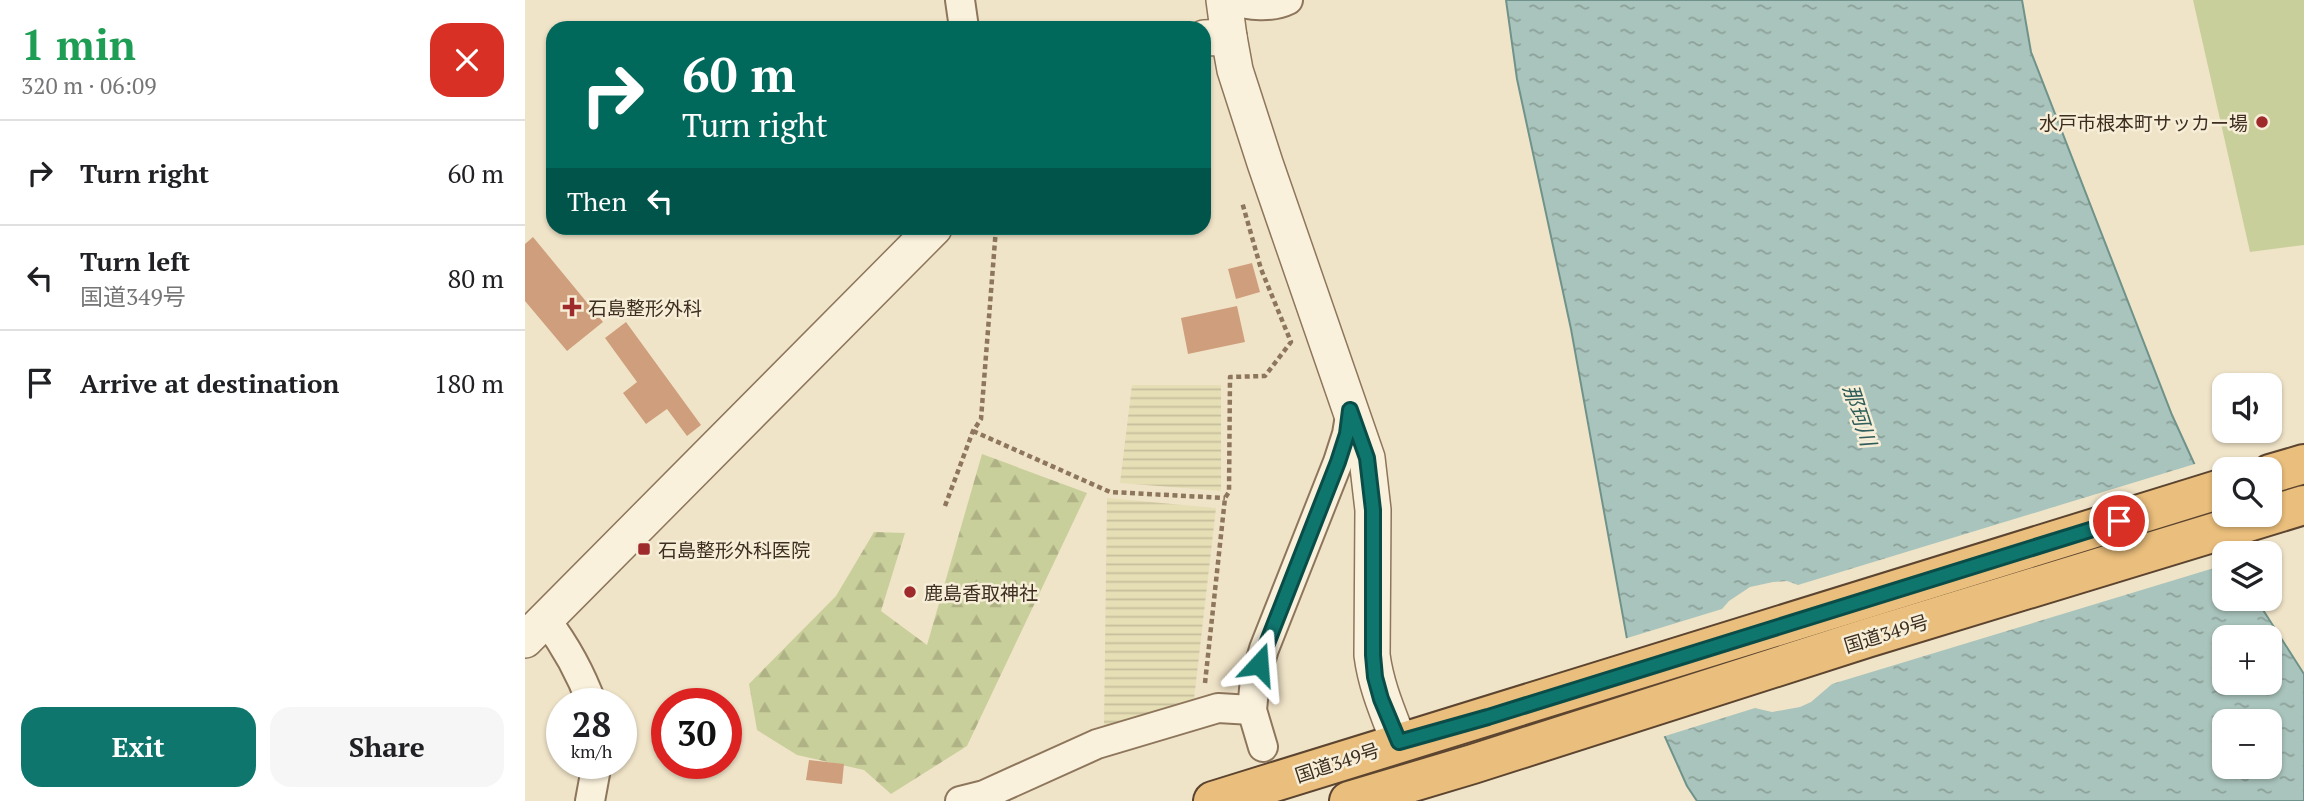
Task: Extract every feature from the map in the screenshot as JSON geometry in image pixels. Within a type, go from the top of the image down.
[{"type":"highway","points":[[2282,470],[2304,464]]},
{"type":"highway","name":"国道349号","points":[[1213,801],[2212,492]]},
{"type":"highway","name":"国道349号","points":[[1349,801],[1416,791],[1473,764],[1867,638],[2304,505]]},
{"type":"street","points":[[960,0],[963,21]]},
{"type":"street","points":[[1224,0],[1217,38],[1235,71],[1367,458],[1373,510],[1375,677],[1416,791]]},
{"type":"street","points":[[1231,0],[1242,4],[1278,5],[1288,0]]},
{"type":"street","points":[[535,630],[927,235]]},
{"type":"street","points":[[1263,747],[1252,710],[1255,679],[1263,649],[1338,462],[1347,434],[1350,410]]},
{"type":"street","points":[[535,630],[556,633],[587,688]]},
{"type":"street","points":[[960,801],[984,794],[1097,744],[1217,708],[1252,710]]},
{"type":"street","points":[[590,801],[594,779]]},
{"type":"path","points":[[1217,708],[1203,696],[1225,498],[1229,492],[1230,377],[1265,376],[1291,342],[1261,269],[1241,196]]},
{"type":"path","points":[[945,506],[973,431],[981,419],[995,235]]},
{"type":"path","points":[[973,431],[1110,492],[1225,498]]},
{"type":"shaded area","points":[[1132,385],[1221,385],[1221,491],[1120,483]]},
{"type":"shaded area","points":[[1107,498],[1216,508],[1194,699],[1104,726]]},
{"type":"green space","name":"水戸市根本町サッカー場","points":[[2193,0],[2304,0],[2304,245],[2250,252]]},
{"type":"green space","points":[[982,454],[1087,493],[967,746],[891,794],[864,770],[797,755],[757,730],[749,684],[836,596],[874,532],[905,533],[881,611],[927,645]]},
{"type":"water","name":"那珂川","points":[[1506,0],[2022,0],[2031,52],[2172,415],[2212,503],[2212,527],[2223,527],[2230,541],[2212,541],[2212,611],[2264,611],[2273,625],[2212,625],[2212,695],[2282,695],[2282,640],[2304,674],[2304,801],[1697,801],[1687,786],[1631,661],[1571,329],[1517,79]]},
{"type":"pier","points":[[2198,463],[2212,494],[2212,527],[2227,527],[2233,541],[2212,541],[2212,569],[1832,684],[1811,702],[1800,707],[1772,712],[1755,708],[1662,737],[1628,663],[1624,639],[1722,609],[1750,587],[1787,581],[1798,585]]},
{"type":"building","points":[[533,237],[603,322],[567,351],[525,301],[525,244]]},
{"type":"building","points":[[1252,263],[1260,292],[1236,299],[1228,269]]},
{"type":"building","points":[[1237,306],[1245,342],[1188,354],[1181,318]]},
{"type":"building","points":[[626,322],[701,425],[687,436],[667,409],[646,424],[623,393],[637,382],[605,338]]},
{"type":"building","points":[[809,760],[844,764],[842,784],[806,780]]},
{"type":"place","name":"水戸市根本町サッカー場","points":[[2262,122]]},
{"type":"place","name":"石島整形外科","points":[[572,307]]},
{"type":"place","name":"石島整形外科医院","points":[[644,549]]},
{"type":"place","name":"鹿島香取神社","points":[[910,592]]},
{"type":"route","points":[[1259,664],[1338,462],[1347,434],[1350,410],[1367,458],[1373,510],[1375,677],[1399,742],[1488,717],[2119,521]]}]
